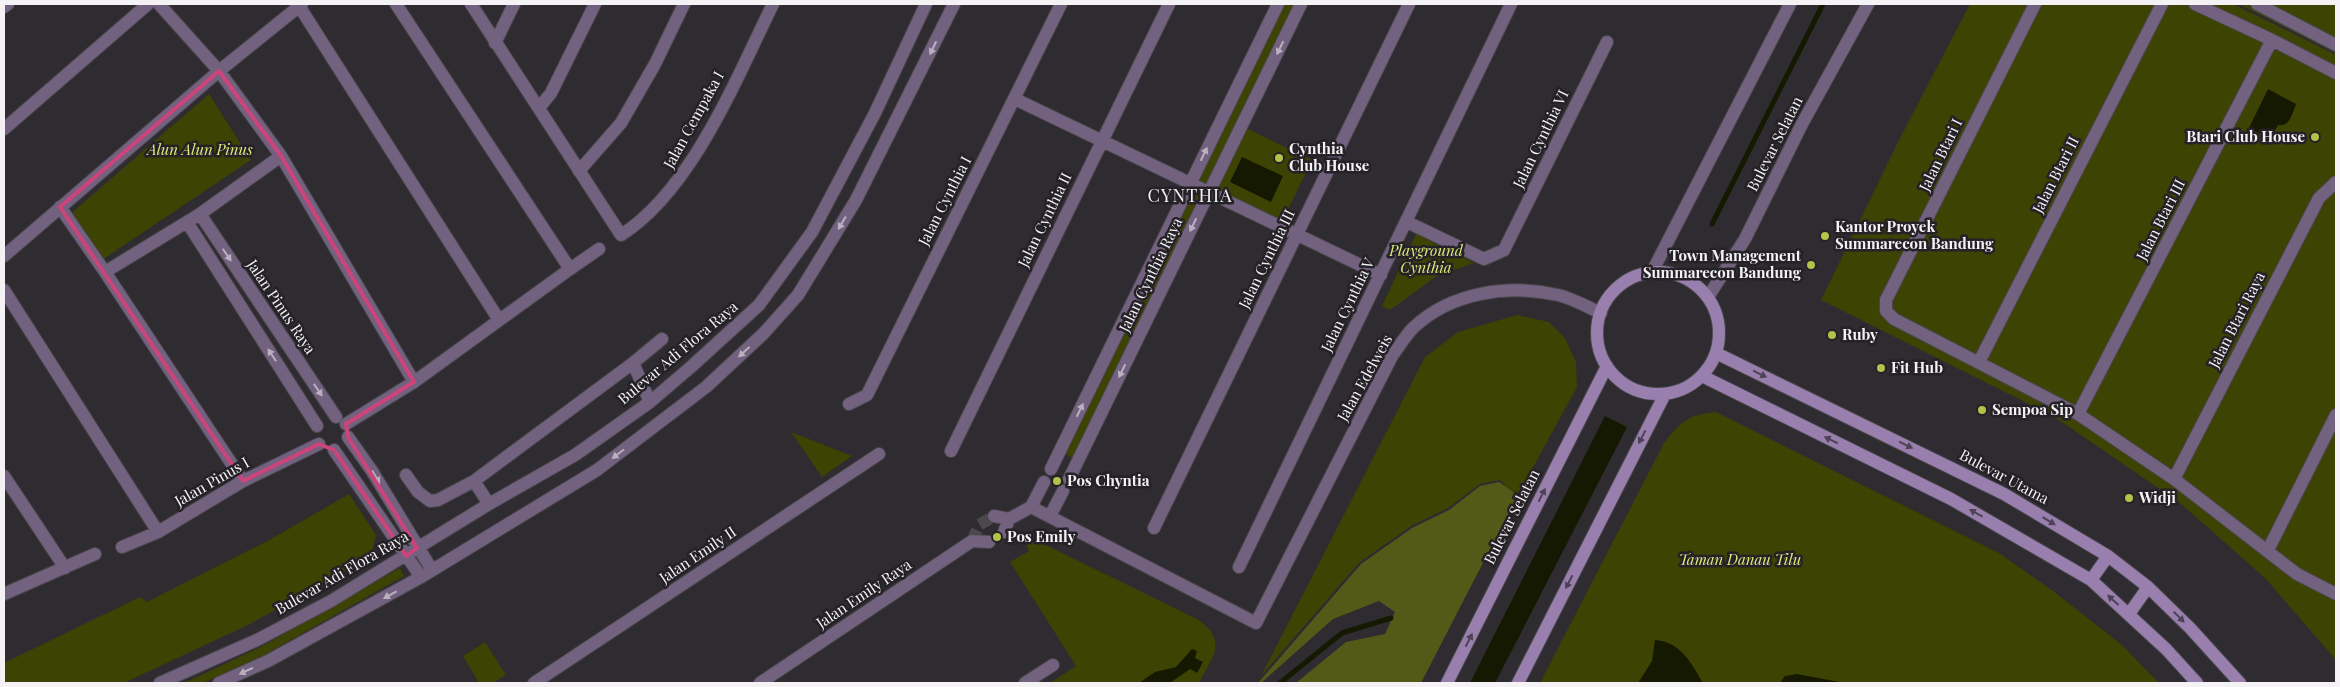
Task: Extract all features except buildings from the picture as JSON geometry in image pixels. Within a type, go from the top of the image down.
[{"type":"main road","points":[[1652,272],[1677,274],[1700,288],[1708,297],[1715,310],[1719,324],[1716,353],[1702,376],[1685,388],[1665,394],[1652,394],[1632,388],[1615,376],[1607,366],[1598,340],[1598,326],[1601,313],[1615,290],[1632,278],[1652,272]]},
{"type":"main road","name":"Bulevar Utama","points":[[1716,353],[1995,489],[2108,556],[2148,587],[2190,628],[2240,683]]},
{"type":"main road","name":"Bulevar Selatan","points":[[1447,683],[1607,366]]},
{"type":"main road","points":[[1702,376],[1951,499],[2091,580],[2166,649],[2197,683]]},
{"type":"main road","points":[[1518,683],[1665,394]]},
{"type":"main road","points":[[2091,580],[2108,556]]},
{"type":"main road","points":[[2129,614],[2148,587]]},
{"type":"street","points":[[4,7],[8,4]]},
{"type":"street","points":[[4,129],[148,4]]},
{"type":"street","points":[[159,4],[219,71],[281,156],[414,382]]},
{"type":"street","points":[[396,4],[570,269]]},
{"type":"street","points":[[471,4],[579,171],[621,123],[655,64],[684,4]]},
{"type":"street","points":[[495,43],[514,4]]},
{"type":"street","points":[[539,108],[551,92],[595,4]]},
{"type":"street","name":"Jalan Cempaka I","points":[[579,171],[621,236],[634,227],[681,178],[728,95],[773,4]]},
{"type":"street","name":"Bulevar Adi Flora Raya","points":[[160,683],[257,640],[332,601],[489,504],[574,456],[650,402],[758,305],[812,232],[875,114],[926,4]]},
{"type":"street","points":[[219,683],[268,661],[421,578],[597,470],[706,388],[763,334],[798,295],[856,200],[954,4]]},
{"type":"street","name":"Jalan Cynthia I","points":[[849,404],[867,395],[1061,4]]},
{"type":"street","name":"Jalan Cynthia II","points":[[951,451],[1169,4]]},
{"type":"street","name":"Jalan Cynthia Raya","points":[[1050,469],[1278,4]]},
{"type":"street","name":"Jalan Cynthia Raya","points":[[1069,479],[1301,4]]},
{"type":"street","name":"Jalan Cynthia III","points":[[1154,528],[1409,4]]},
{"type":"street","name":"Jalan Cynthia V","points":[[1239,567],[1511,4]]},
{"type":"street","points":[[1652,272],[1790,4]]},
{"type":"street","name":"Bulevar Selatan","points":[[1708,297],[1745,239],[1802,124],[1868,4]]},
{"type":"street","name":"Jalan Btari I","points":[[1979,362],[1894,319],[1886,311],[1886,300],[2036,4]]},
{"type":"street","name":"Jalan Btari II","points":[[1979,362],[2162,4]]},
{"type":"street","points":[[2195,4],[2272,40],[2336,73]]},
{"type":"street","points":[[4,256],[219,71],[300,5],[499,320]]},
{"type":"street","points":[[2261,5],[2336,45]]},
{"type":"street","name":"Jalan Btari III","points":[[2078,414],[2272,40]]},
{"type":"street","name":"Jalan Cynthia VI","points":[[1407,222],[1484,259],[1504,250],[1607,42]]},
{"type":"street","points":[[1015,99],[1381,275]]},
{"type":"street","points":[[105,272],[200,214],[281,156]]},
{"type":"street","name":"Jalan Btari Raya","points":[[2174,479],[2319,198],[2336,182]]},
{"type":"street","points":[[834,190],[856,200]]},
{"type":"street","points":[[60,207],[243,481]]},
{"type":"street","name":"Jalan Pinus Raya","points":[[200,214],[341,421]]},
{"type":"street","points":[[187,222],[317,426]]},
{"type":"street","points":[[348,437],[340,448],[334,450],[326,449],[319,444],[315,435],[317,426],[325,418],[341,421],[414,382],[599,249]]},
{"type":"street","points":[[4,290],[158,532]]},
{"type":"street","name":"Jalan Edelweis","points":[[1050,516],[1256,623],[1392,356],[1413,329],[1444,306],[1480,293],[1522,290],[1559,295],[1601,313]]},
{"type":"street","points":[[406,475],[418,492],[430,501],[438,500],[474,480],[633,363],[662,339]]},
{"type":"street","points":[[1979,362],[2078,414],[2174,479],[2298,574],[2336,594]]},
{"type":"street","points":[[633,363],[650,402]]},
{"type":"street","points":[[2268,550],[2336,415]]},
{"type":"street","points":[[341,421],[348,437],[372,471],[432,570]]},
{"type":"street","name":"Jalan Pinus I","points":[[122,547],[158,532],[243,481],[319,444]]},
{"type":"street","points":[[334,450],[421,578]]},
{"type":"street","name":"Jalan Emily II","points":[[534,683],[879,454]]},
{"type":"street","points":[[4,476],[65,568]]},
{"type":"street","points":[[474,480],[489,504]]},
{"type":"street","points":[[994,516],[1009,519],[1031,507],[1044,482]]},
{"type":"street","points":[[1031,507],[1050,516],[1063,491]]},
{"type":"street","points":[[1004,532],[1009,519]]},
{"type":"street","name":"Jalan Emily Raya","points":[[760,683],[972,541],[989,542]]},
{"type":"street","points":[[4,594],[95,554]]},
{"type":"street","points":[[1025,683],[1053,665]]},
{"type":"highlighted area","points":[[219,71],[281,156],[414,382],[346,424],[348,437],[417,548],[406,556],[334,450],[319,444],[243,481],[60,207]]},
{"type":"green space","points":[[1281,4],[1297,4],[1207,188],[1195,182]]},
{"type":"green space","points":[[1970,4],[2233,4],[2336,55],[2336,660],[2265,578],[2180,503],[2053,416],[1821,300],[1899,140]]},
{"type":"green space","points":[[2239,4],[2336,4],[2336,53]]},
{"type":"green space","name":"Alun Alun Pinus","points":[[209,94],[251,160],[99,262],[68,216]]},
{"type":"green space","points":[[1246,128],[1312,160],[1281,224],[1214,191]]},
{"type":"green space","points":[[1192,187],[1204,193],[1075,459],[1063,453]]},
{"type":"green space","name":"Playground Cynthia","points":[[1416,234],[1474,263],[1437,276],[1390,310],[1382,306]]},
{"type":"green space","points":[[1517,315],[1549,322],[1565,338],[1576,362],[1577,387],[1519,493],[1509,489],[1500,480],[1480,484],[1448,508],[1411,526],[1359,563],[1261,676],[1425,357],[1458,332]]},
{"type":"green space","name":"Taman Danau Tilu","points":[[1716,412],[1999,553],[2053,591],[2122,645],[2159,683],[1540,683],[1664,443],[1675,429],[1686,420],[1698,415]]},
{"type":"green space","points":[[791,432],[852,456],[822,477]]},
{"type":"green space","points":[[1499,482],[1518,495],[1421,683],[1296,683],[1346,642],[1385,634],[1395,612],[1379,601],[1333,619],[1261,683],[1258,683],[1361,564],[1412,528],[1449,510],[1480,486]]},
{"type":"green space","points":[[349,494],[376,535],[371,556],[250,624],[124,683],[4,683],[4,663],[140,597],[147,602],[271,539]]},
{"type":"green space","points":[[1030,542],[1038,542],[1052,548],[1199,620],[1213,635],[1215,650],[1199,683],[1050,683],[1076,666],[1010,562],[1029,551],[1026,545]]},
{"type":"green space","points":[[400,568],[404,576],[264,655],[203,683],[184,683],[261,647]]},
{"type":"green space","points":[[485,642],[506,675],[493,683],[479,683],[463,656]]},
{"type":"shaded area","points":[[2268,89],[2296,104],[2288,122],[2278,125],[2270,139],[2249,128]]},
{"type":"shaded area","points":[[1242,157],[1283,176],[1271,202],[1230,182]]},
{"type":"shaded area","points":[[1605,416],[1627,427],[1495,683],[1470,683]]},
{"type":"shaded area","points":[[1655,640],[1672,645],[1678,649],[1689,661],[1703,683],[1638,683],[1652,661]]},
{"type":"shaded area","points":[[1192,649],[1197,651],[1195,658],[1203,662],[1197,673],[1190,669],[1170,683],[1139,683],[1155,672],[1176,667]]},
{"type":"shaded area","points":[[1797,674],[1845,683],[1780,683],[1785,676]]},
{"type":"waterway","points":[[1712,224],[1823,4]]},
{"type":"waterway","points":[[1280,683],[1342,633],[1391,618]]},
{"type":"tunnel","points":[[972,541],[979,525],[994,516]]},
{"type":"place","name":"Btari Club House","points":[[2315,137]]},
{"type":"place","name":"Cynthia Club House","points":[[1279,158]]},
{"type":"place","name":"Kantor Proyek Summarecon Bandung","points":[[1825,236]]},
{"type":"place","name":"Town Management Summarecon Bandung","points":[[1811,265]]},
{"type":"place","name":"Ruby","points":[[1832,335]]},
{"type":"place","name":"Fit Hub","points":[[1881,368]]},
{"type":"place","name":"Sempoa Sip","points":[[1982,410]]},
{"type":"place","name":"Pos Chyntia","points":[[1057,481]]},
{"type":"place","name":"Widji","points":[[2129,498]]},
{"type":"place","name":"Pos Emily","points":[[997,537]]},
{"type":"district","name":"CYNTHIA","points":[[1190,196]]}]
